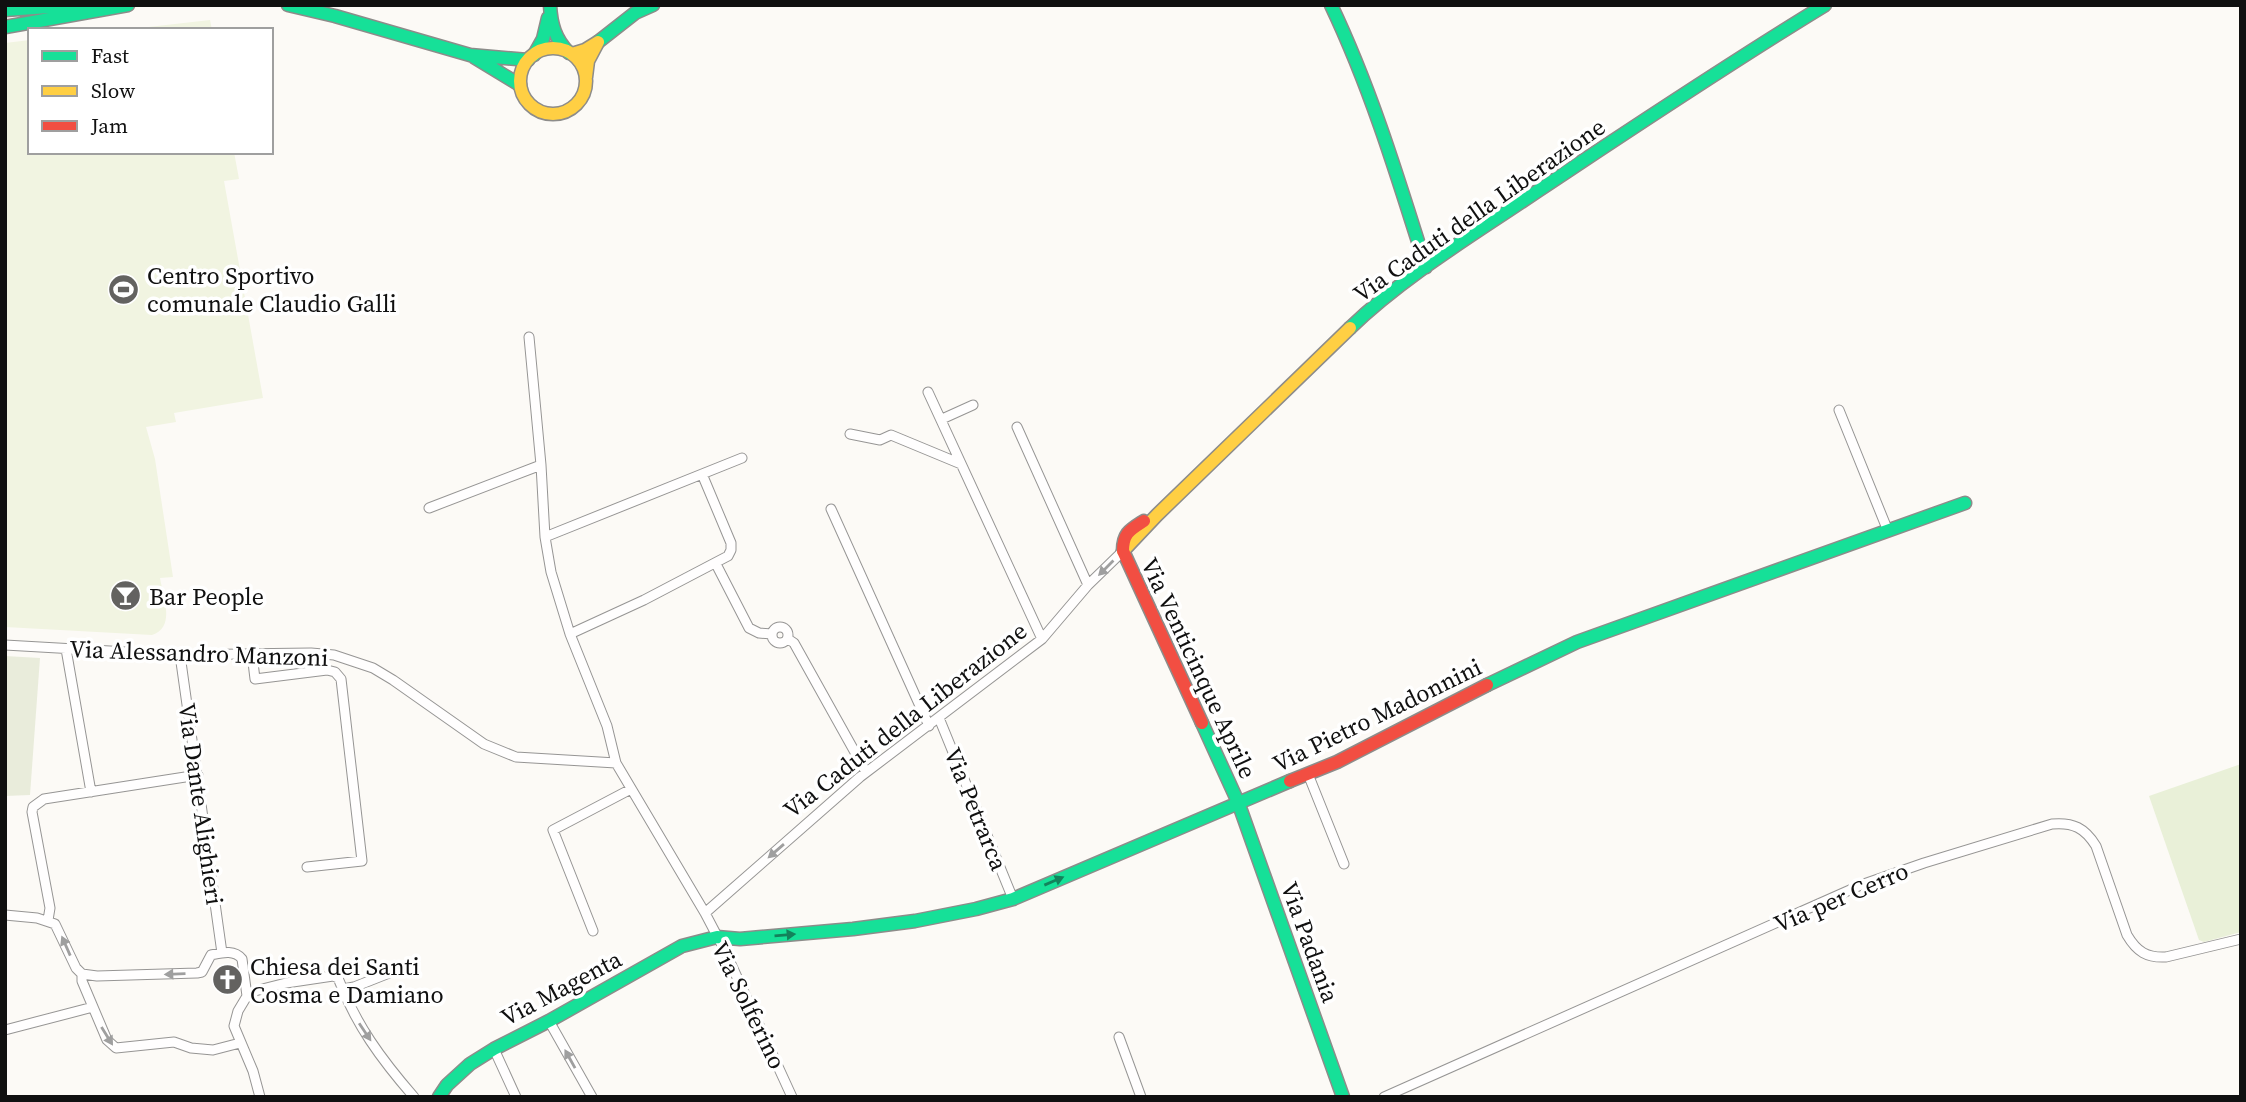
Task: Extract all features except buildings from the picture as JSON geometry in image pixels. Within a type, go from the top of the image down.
[{"type":"main road","points":[[5,10],[77,5]]},
{"type":"main road","points":[[5,19],[120,5]]},
{"type":"main road","points":[[5,27],[128,5]]},
{"type":"main road","points":[[288,5],[470,55],[531,57],[540,51],[555,48],[570,54],[585,50],[635,13],[653,5]]},
{"type":"main road","points":[[1331,5],[1354,53],[1426,267]]},
{"type":"main road","name":"Via Caduti della Liberazione","points":[[1123,551],[1123,539],[1130,530],[1157,515],[1376,303],[1733,61],[1825,5]]},
{"type":"main road","points":[[550,6],[543,39],[523,69],[520,85],[532,106],[545,113],[557,114],[569,110],[579,101],[585,90],[588,61],[598,42]]},
{"type":"main road","points":[[550,6],[554,33],[561,46],[580,63],[586,77]]},
{"type":"main road","points":[[470,55],[520,85]]},
{"type":"main road","name":"Via Pietro Madonnini","points":[[717,937],[740,939],[853,929],[915,921],[1013,899],[1337,762],[1512,672],[1577,642],[1965,503]]},
{"type":"main road","name":"Via Venticinque Aprile","points":[[1123,551],[1238,802]]},
{"type":"main road","name":"Via Padania","points":[[1238,802],[1343,1097]]},
{"type":"main road","name":"Via Magenta","points":[[439,1097],[447,1085],[470,1064],[494,1049],[682,946],[717,937]]},
{"type":"street","name":"Via Solferino","points":[[530,337],[545,537],[551,572],[570,634],[607,726],[616,763],[705,913],[792,1097]]},
{"type":"street","points":[[928,392],[1042,639]]},
{"type":"street","points":[[942,419],[974,405]]},
{"type":"street","points":[[1839,410],[1888,531]]},
{"type":"street","points":[[1017,427],[1088,585]]},
{"type":"street","points":[[850,434],[880,440],[891,435],[961,464]]},
{"type":"street","points":[[545,537],[742,458]]},
{"type":"street","points":[[429,508],[541,465]]},
{"type":"street","points":[[570,634],[644,600],[728,556],[732,547],[702,474]]},
{"type":"street","points":[[831,509],[929,726]]},
{"type":"street","name":"Via Caduti della Liberazione","points":[[705,913],[866,772],[1042,639],[1088,585],[1123,551]]},
{"type":"street","points":[[716,564],[749,628],[772,634],[773,640],[778,643],[788,639],[794,643],[866,772]]},
{"type":"street","name":"Via Alessandro Manzoni","points":[[5,645],[180,655],[334,655],[364,665],[393,680],[484,744],[516,757],[616,763]]},
{"type":"street","points":[[66,649],[91,792]]},
{"type":"street","points":[[252,654],[255,679],[327,670],[335,672],[341,680],[362,861],[307,867]]},
{"type":"street","name":"Via Dante Alighieri","points":[[180,655],[222,953]]},
{"type":"street","name":"Via Petrarca","points":[[939,718],[1013,899]]},
{"type":"street","points":[[1308,774],[1344,864]]},
{"type":"street","points":[[48,920],[50,908],[36,843],[33,807],[44,799],[198,775]]},
{"type":"street","points":[[593,931],[553,830],[631,789]]},
{"type":"street","name":"Via per Cerro","points":[[1384,1097],[1861,885],[2052,824],[2078,826],[2089,835],[2096,846],[2127,935],[2133,946],[2143,954],[2154,958],[2166,957],[2241,939]]},
{"type":"street","points":[[5,915],[48,920],[55,924],[76,968],[82,974],[197,974],[202,972],[208,957],[222,953],[238,955],[242,958],[247,996]]},
{"type":"street","points":[[342,989],[355,988],[402,968]]},
{"type":"street","points":[[82,974],[82,981],[107,1040],[116,1048],[174,1042],[191,1048],[213,1050],[240,1043]]},
{"type":"street","points":[[260,1097],[234,1021],[247,996],[255,991],[321,976],[338,978],[353,1015],[376,1050],[414,1097]]},
{"type":"street","points":[[5,1030],[93,1007]]},
{"type":"street","points":[[549,1021],[592,1097]]},
{"type":"street","points":[[1119,1037],[1141,1097]]},
{"type":"street","points":[[494,1049],[516,1097]]},
{"type":"green space","points":[[210,20],[212,28],[140,28]]},
{"type":"green space","name":"Centro Sportivo comunale Claudio Galli","points":[[28,40],[28,154],[234,154],[239,179],[224,181],[263,398],[174,413],[176,422],[146,427],[155,459],[173,577],[160,578],[166,618],[164,625],[152,635],[5,627],[5,43]]},
{"type":"green space","points":[[5,656],[40,658],[30,795],[5,796]]},
{"type":"green space","points":[[2241,764],[2241,932],[2204,942],[2199,940],[2149,796]]},
{"type":"traffic: fast","points":[[5,10],[77,5]]},
{"type":"traffic: fast","points":[[5,27],[128,5]]},
{"type":"traffic: fast","points":[[288,5],[470,55],[528,60]]},
{"type":"traffic: fast","points":[[550,5],[555,31],[569,53]]},
{"type":"traffic: fast","points":[[598,42],[635,13],[653,5]]},
{"type":"traffic: fast","points":[[1331,5],[1371,101],[1426,267]]},
{"type":"traffic: fast","points":[[1350,328],[1394,290],[1442,255],[1681,96],[1825,5]]},
{"type":"traffic: fast","points":[[534,55],[543,39],[548,18]]},
{"type":"traffic: fast","points":[[474,57],[520,85]]},
{"type":"traffic: fast","points":[[1487,685],[1577,642],[1965,503]]},
{"type":"traffic: fast","points":[[1202,723],[1238,802],[1343,1097]]},
{"type":"traffic: fast","points":[[439,1097],[447,1085],[470,1064],[494,1049],[682,946],[717,937],[740,939],[915,921],[1013,899],[1290,781]]},
{"type":"traffic: slow","points":[[572,54],[598,42],[588,61],[586,77]]},
{"type":"traffic: slow","points":[[553,48],[566,51],[576,58],[583,68],[586,81],[583,94],[576,104],[566,111],[553,114],[540,111],[530,104],[523,94],[520,81],[523,68],[530,58],[540,51],[553,48]]},
{"type":"traffic: slow","points":[[1123,551],[1350,328]]},
{"type":"traffic: jam","points":[[1144,521],[1128,533],[1123,551],[1202,723]]},
{"type":"traffic: jam","points":[[1290,781],[1337,762],[1487,685]]},
{"type":"place","name":"Centro Sportivo comunale Claudio Galli","points":[[124,289]]},
{"type":"place","name":"Bar People","points":[[126,596]]},
{"type":"place","name":"Chiesa dei Santi Cosma e Damiano","points":[[227,980]]}]
